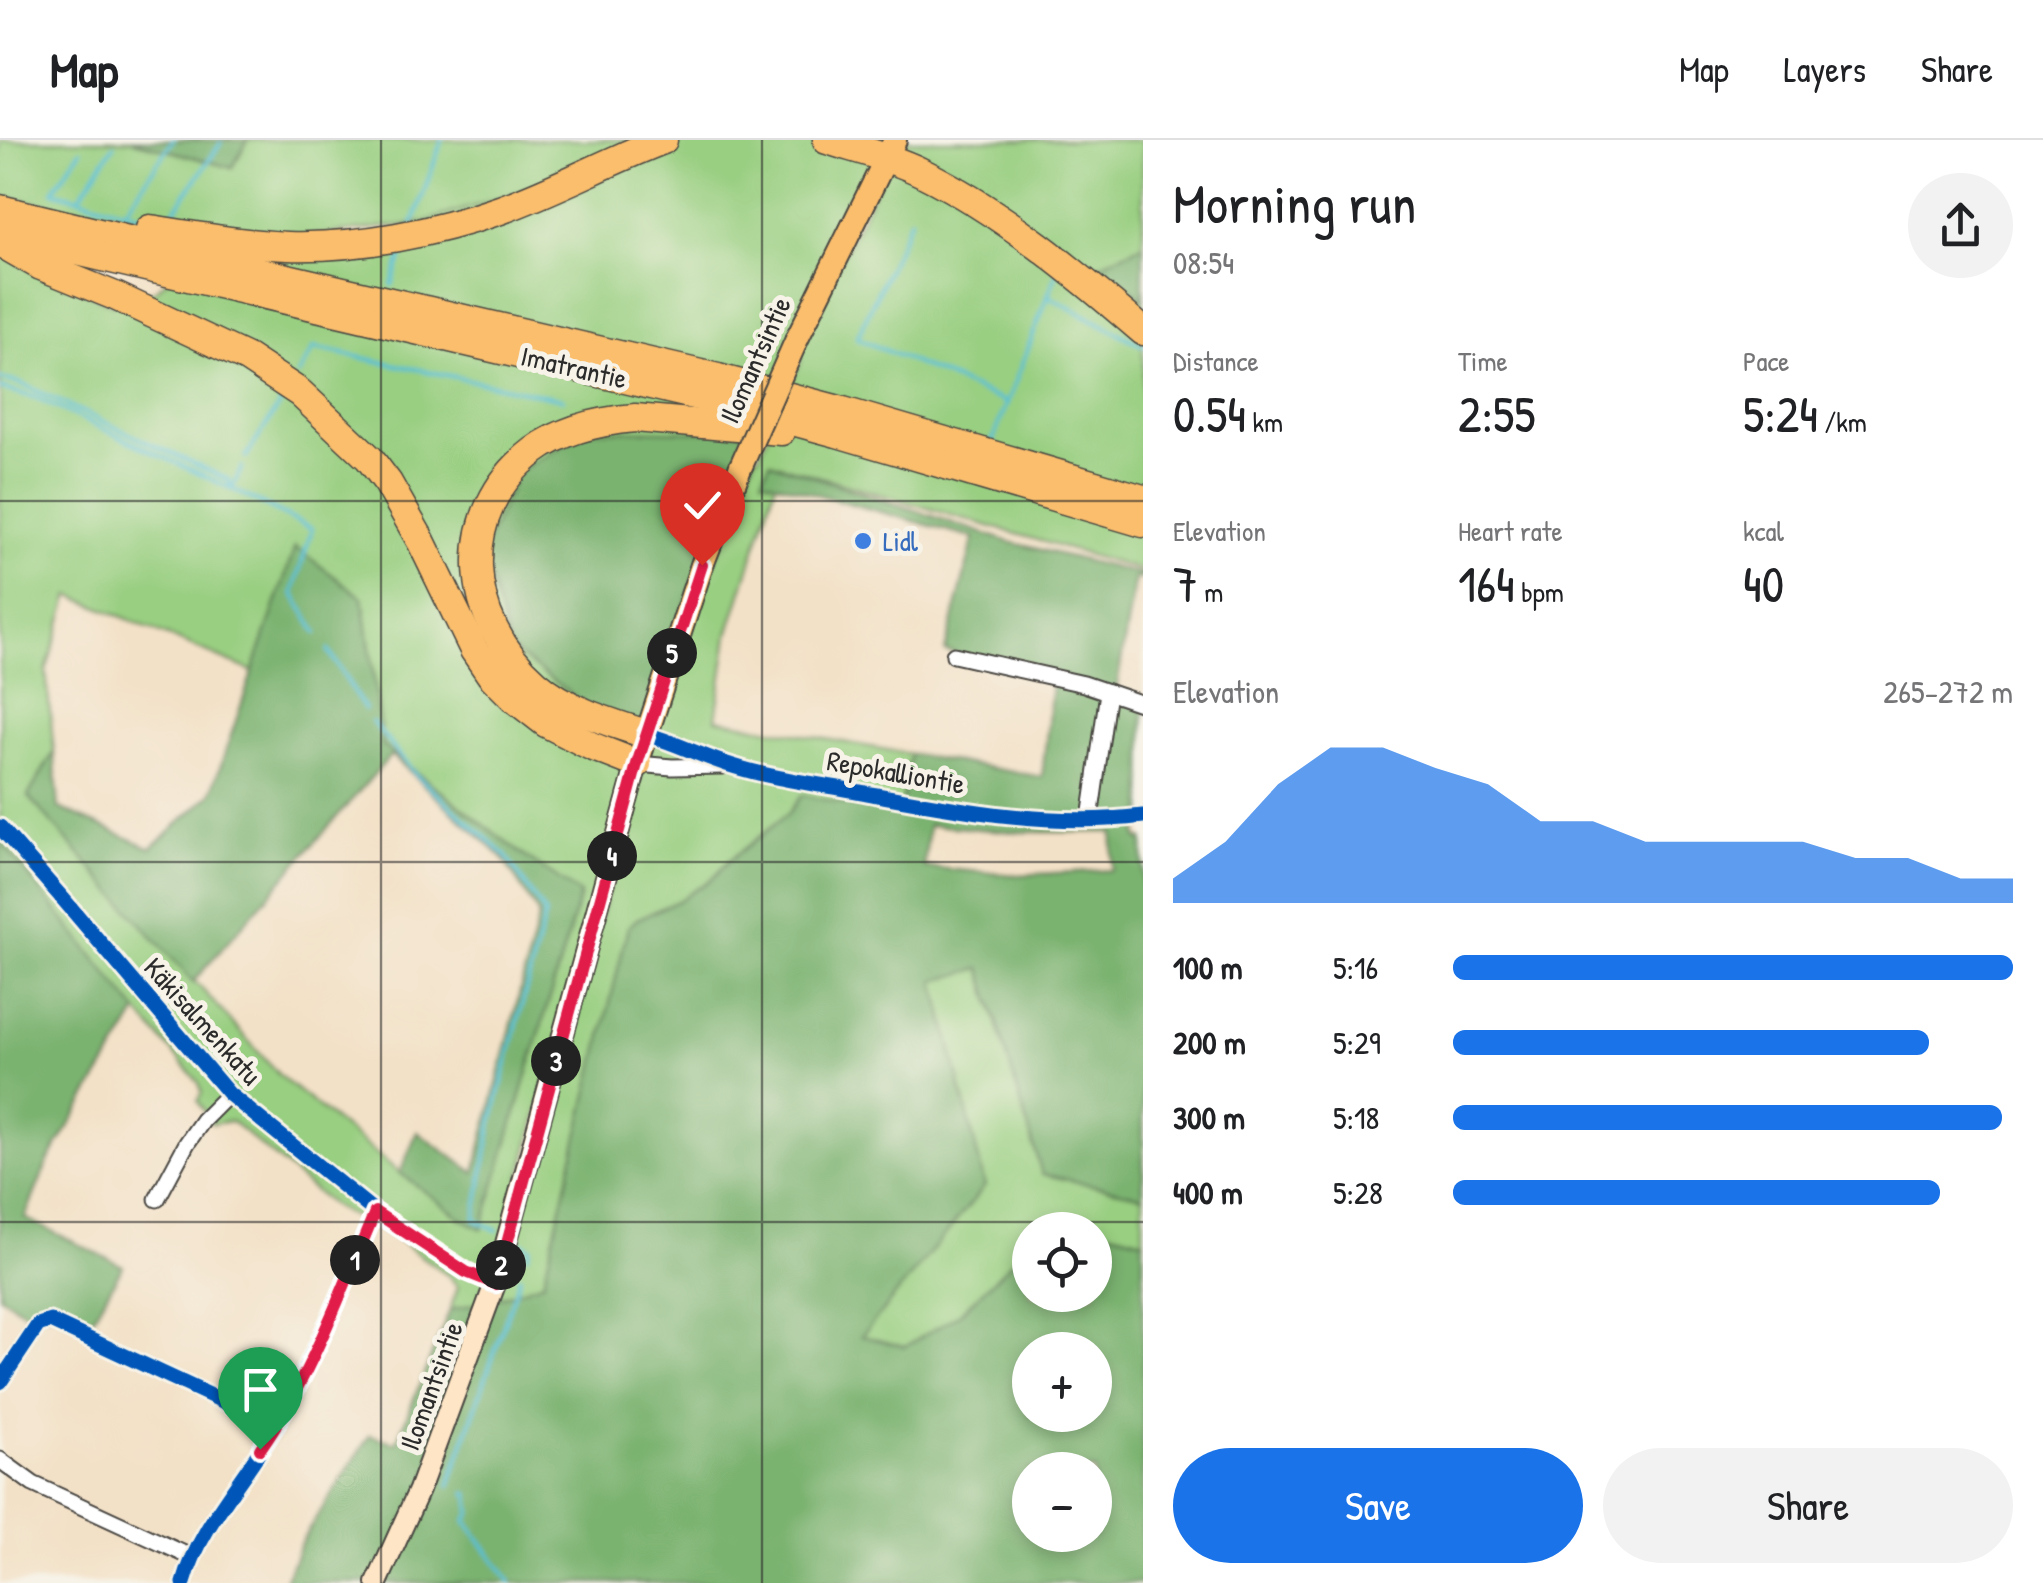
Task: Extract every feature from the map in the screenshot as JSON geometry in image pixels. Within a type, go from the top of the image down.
[{"type":"highway","points":[[0,209],[227,242],[334,244],[383,239],[497,211],[663,140]]},
{"type":"highway","points":[[827,140],[890,149],[1028,238],[1143,332]]},
{"type":"highway","name":"Imatrantie","points":[[0,209],[718,378],[1143,499]]},
{"type":"highway","name":"Imatrantie","points":[[0,232],[622,378],[837,433],[1143,523]]},
{"type":"highway","points":[[0,242],[42,266],[247,358],[300,393],[369,458],[388,483],[474,650],[491,675],[546,723],[637,764]]},
{"type":"highway","points":[[646,734],[600,720],[556,699],[522,670],[494,633],[484,609],[477,550],[482,527],[500,488],[536,450],[559,436],[611,420],[635,418],[740,429],[837,433]]},
{"type":"main road","name":"Ilomantsintie","points":[[377,1583],[418,1490],[496,1284],[637,764],[702,565],[797,339],[890,149]]},
{"type":"street","points":[[954,655],[1084,684],[1143,704]]},
{"type":"street","points":[[1090,819],[1108,692]]},
{"type":"street","name":"Repokalliontie","points":[[646,734],[732,766],[980,812],[1056,820],[1143,816]]},
{"type":"street","name":"Repokalliontie","points":[[637,764],[732,766]]},
{"type":"street","name":"Käkisalmenkatu","points":[[0,827],[229,1094],[375,1212],[466,1272],[496,1284]]},
{"type":"street","points":[[157,1198],[187,1143],[229,1094]]},
{"type":"street","points":[[184,1583],[192,1557],[222,1504],[276,1426],[328,1324],[375,1212]]},
{"type":"street","points":[[0,1382],[38,1326],[50,1321],[276,1426]]},
{"type":"street","points":[[0,1460],[33,1484],[192,1557]]},
{"type":"green space","points":[[0,140],[131,140],[232,168],[248,140],[636,140],[542,185],[436,221],[293,238],[203,229],[0,197]]},
{"type":"green space","points":[[131,140],[248,140],[232,168]]},
{"type":"green space","points":[[685,140],[806,140],[875,159],[640,735],[487,1301],[450,1310],[458,1287],[449,1276],[387,1232],[335,1208],[231,1121],[212,1124],[198,1101],[202,1092],[199,1083],[0,840],[0,254],[112,304],[156,290],[204,247],[334,250]],"holes":[[[295,547],[363,598],[383,746],[580,895],[482,1228],[462,1219],[400,1173],[281,1077],[28,796],[54,752],[46,671],[70,595],[254,672]]]},
{"type":"green space","points":[[847,140],[1143,140],[1143,245],[1099,265],[1143,299],[1143,571],[770,462],[763,479],[776,483],[728,635],[716,719],[910,754],[900,815],[788,814],[713,878],[678,901],[637,919],[543,1283],[492,1300],[667,682],[755,458],[801,361],[797,347],[892,156]]},
{"type":"green space","points":[[1143,245],[1143,299],[1099,265]]},
{"type":"green space","points":[[590,430],[746,432],[642,728],[602,717],[510,649],[482,552],[518,471]]},
{"type":"green space","points":[[770,462],[1010,542],[1143,575],[1143,579],[1135,578],[1115,698],[1143,707],[1143,818],[1136,820],[1138,839],[1143,839],[1143,1196],[1042,1174],[981,968],[935,981],[985,1186],[862,1336],[905,1347],[959,1314],[1012,1262],[1012,1312],[1112,1312],[1112,1232],[1143,1240],[1143,1583],[284,1583],[302,1540],[370,1435],[396,1443],[450,1310],[543,1282],[628,927],[713,878],[788,814],[802,795],[900,815],[910,754],[1042,777],[1053,675],[945,651],[974,538],[762,479]],"holes":[[[929,825],[1015,832],[1113,832],[1112,870],[1016,875],[924,867]]]},
{"type":"green space","points":[[295,547],[363,598],[383,746],[520,853],[580,894],[482,1229],[462,1219],[400,1173],[417,1132],[475,1173],[539,915],[502,857],[391,755],[193,982],[28,796],[54,752],[59,808],[151,848],[211,794]]},
{"type":"green space","points":[[0,840],[138,1012],[48,1161],[25,1218],[123,1266],[89,1324],[54,1313],[32,1316],[0,1296]]},
{"type":"green space","points":[[981,967],[1042,1174],[1143,1196],[1143,1240],[1112,1232],[1112,1212],[1012,1212],[1012,1262],[959,1315],[905,1347],[861,1336],[984,1186],[935,981]]},
{"type":"waterway","points":[[125,211],[173,140]]},
{"type":"waterway","points":[[413,224],[442,140]]},
{"type":"waterway","points":[[168,220],[221,143]]},
{"type":"waterway","points":[[79,198],[114,145]]},
{"type":"waterway","points":[[81,150],[53,191],[146,217]]},
{"type":"waterway","points":[[911,218],[857,338],[1007,403]]},
{"type":"waterway","points":[[392,285],[405,247]]},
{"type":"waterway","points":[[991,445],[1057,272]]},
{"type":"waterway","points":[[1050,297],[1143,346]]},
{"type":"waterway","points":[[298,375],[314,348],[563,399]]},
{"type":"waterway","points":[[0,379],[20,383],[229,480],[232,489]]},
{"type":"waterway","points":[[0,388],[37,398],[312,529],[293,593],[317,633]]},
{"type":"waterway","points":[[246,457],[284,398]]},
{"type":"waterway","points":[[232,489],[242,467]]},
{"type":"waterway","points":[[328,650],[365,710]]},
{"type":"waterway","points":[[372,722],[415,774],[505,855],[545,914],[492,1122],[475,1220],[497,1230]]},
{"type":"waterway","points":[[520,1242],[530,1247],[528,1255]]},
{"type":"waterway","points":[[449,1486],[520,1277]]},
{"type":"waterway","points":[[466,1493],[471,1513],[466,1521],[511,1583]]},
{"type":"cycle path","points":[[646,734],[749,771],[931,805],[1072,820],[1143,816]]},
{"type":"cycle path","points":[[0,827],[229,1094],[375,1212],[466,1271],[495,1284]]},
{"type":"cycle path","points":[[184,1583],[201,1540],[291,1397],[375,1212]]},
{"type":"cycle path","points":[[0,1382],[38,1325],[50,1321],[276,1426]]},
{"type":"place","name":"Lidl","points":[[863,541]]},
{"type":"route","points":[[260,1449],[276,1426],[328,1324],[375,1212],[466,1272],[496,1284],[637,764],[702,565]]}]
